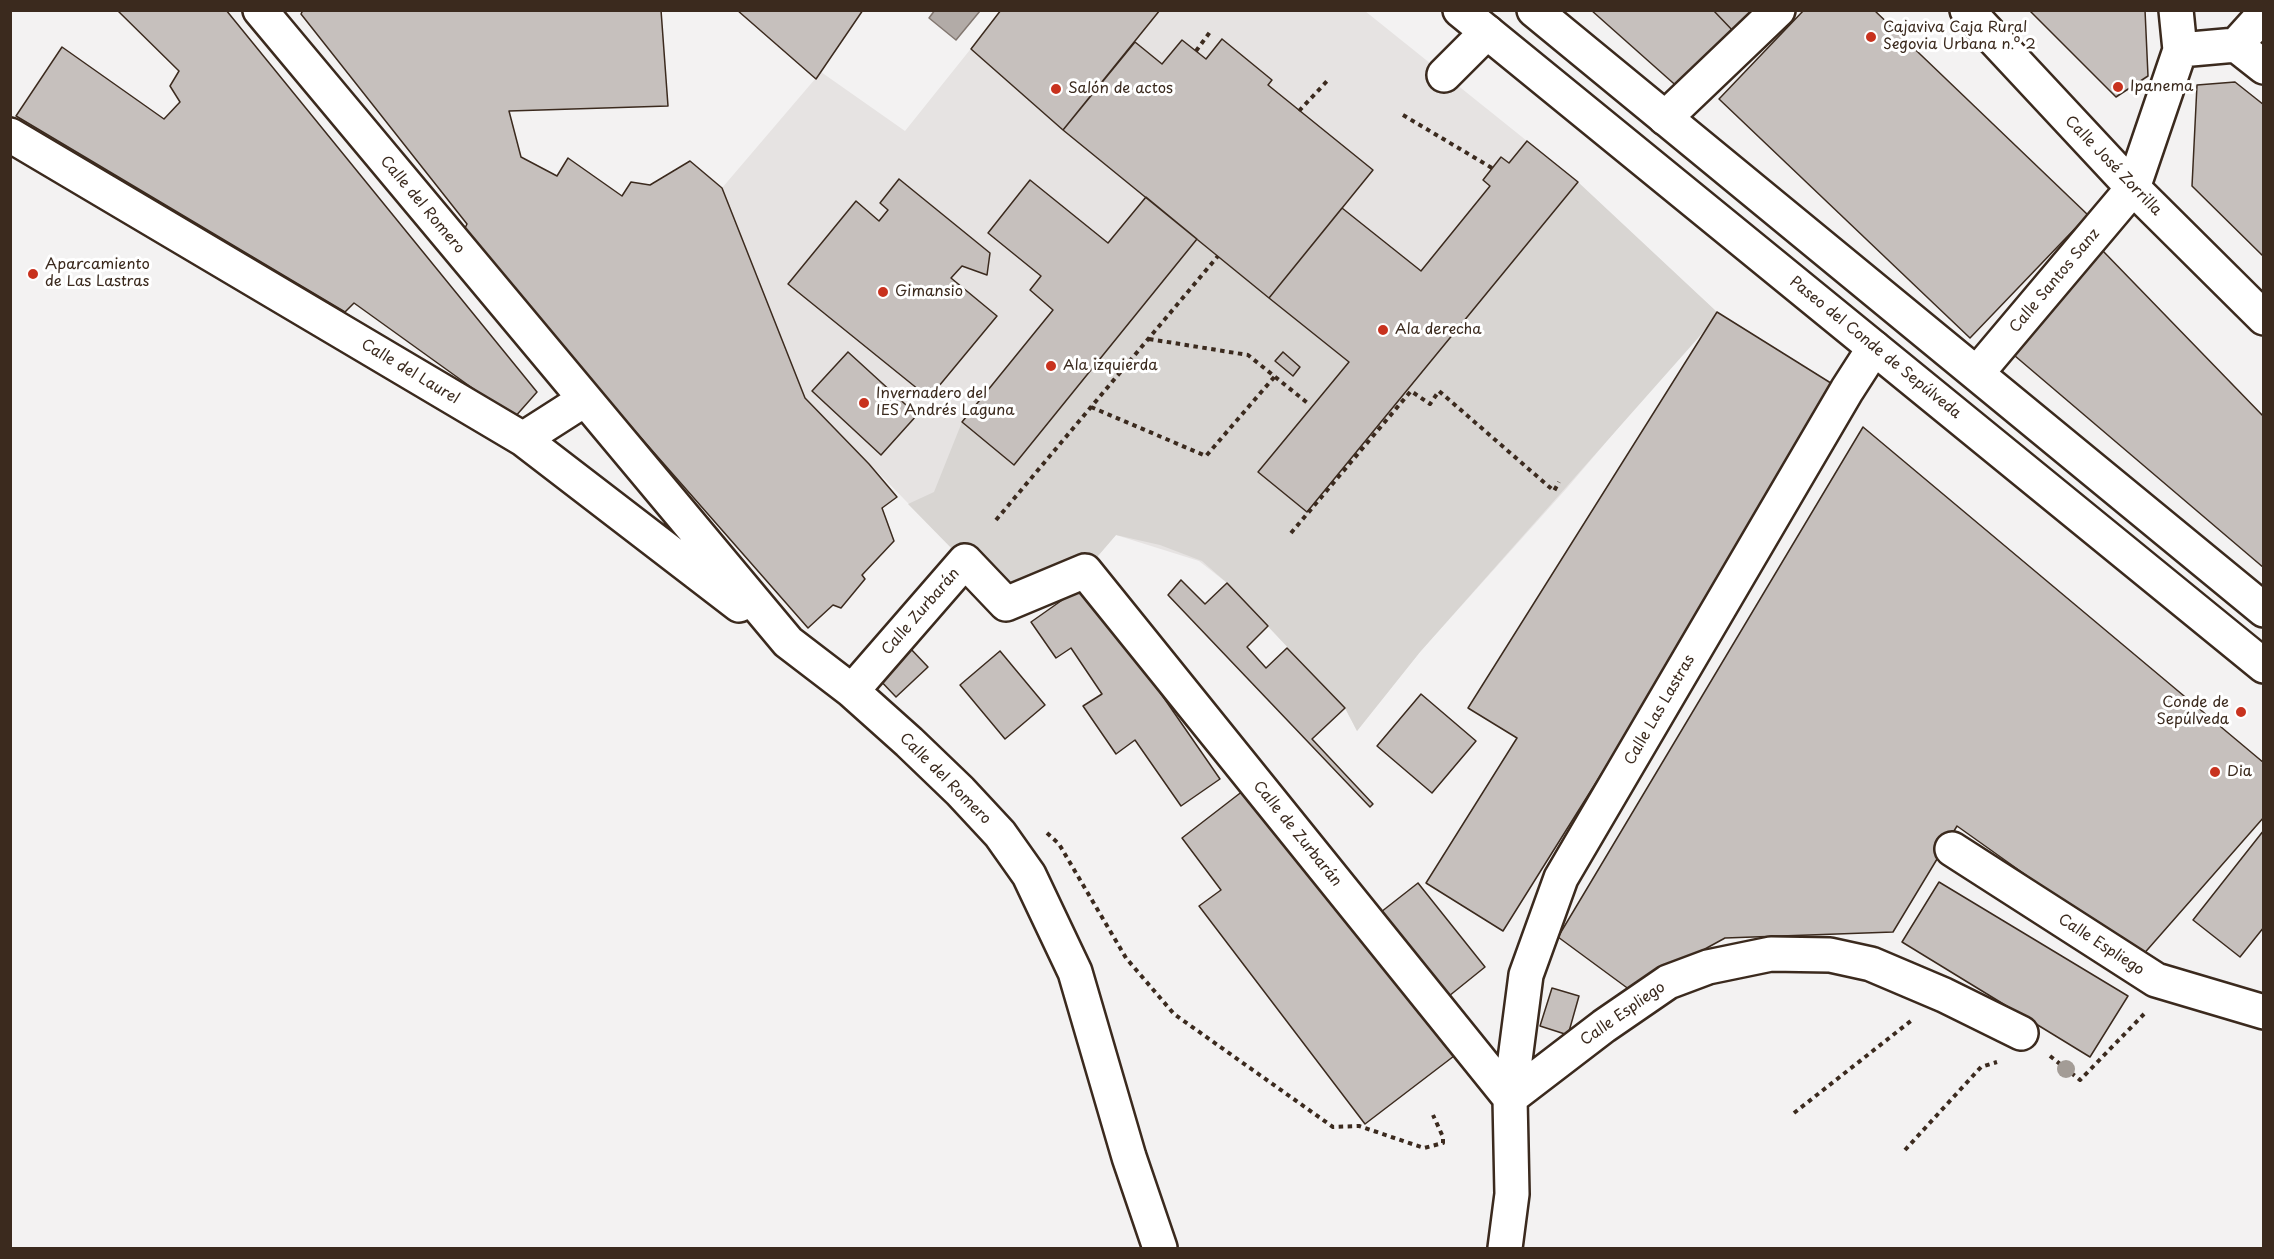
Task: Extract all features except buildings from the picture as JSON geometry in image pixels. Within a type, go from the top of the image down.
[{"type":"street","name":"Calle del Romero","points":[[260,10],[788,642],[852,691],[960,791],[1000,834],[1029,875],[1076,972],[1129,1157],[1160,1248]]},
{"type":"street","name":"Paseo del Conde de Sepúlveda","points":[[1460,10],[2264,666]]},
{"type":"street","points":[[1534,10],[2264,610]]},
{"type":"street","points":[[1665,118],[1778,10]]},
{"type":"street","name":"Calle José Zorrilla","points":[[1967,10],[2133,188],[2264,318]]},
{"type":"street","points":[[2133,188],[2180,50],[2176,10]]},
{"type":"street","points":[[2180,50],[2236,45],[2264,14]]},
{"type":"street","points":[[1444,75],[1486,32]]},
{"type":"street","points":[[2236,45],[2264,67]]},
{"type":"street","name":"Calle del Laurel","points":[[10,135],[523,439],[788,642]]},
{"type":"street","name":"Calle Santos Sanz","points":[[1977,373],[2133,188]]},
{"type":"street","name":"Calle Las Lastras","points":[[1505,1248],[1512,1194],[1510,1098],[1526,975],[1561,878],[1840,401],[1874,348]]},
{"type":"street","points":[[523,439],[584,400]]},
{"type":"street","name":"Calle Zurbarán","points":[[852,691],[965,561],[1006,604],[1085,571]]},
{"type":"street","name":"Calle de Zurbarán","points":[[1085,571],[1510,1098]]},
{"type":"street","name":"Calle Espliego","points":[[1952,849],[2156,980],[2264,1012]]},
{"type":"street","name":"Calle Espliego","points":[[1510,1098],[1604,1026],[1668,982],[1708,967],[1771,954],[1830,955],[1871,964],[1944,995],[2021,1033]]},
{"type":"path","points":[[1196,51],[1210,32]]},
{"type":"path","points":[[1299,111],[1329,78]]},
{"type":"path","points":[[1403,115],[1492,168]]},
{"type":"path","points":[[996,520],[1218,256]]},
{"type":"path","points":[[1148,339],[1248,355],[1276,375],[1310,405]]},
{"type":"path","points":[[1091,407],[1206,456],[1276,375]]},
{"type":"path","points":[[1291,533],[1411,391],[1430,404],[1439,391],[1554,491],[1559,482]]},
{"type":"path","points":[[1042,829],[1059,844],[1126,958],[1174,1014],[1333,1127],[1359,1126],[1424,1148],[1443,1143],[1443,1137],[1433,1115]]},
{"type":"path","points":[[1794,1113],[1944,995]]},
{"type":"path","points":[[2080,1080],[2146,1012]]},
{"type":"path","points":[[1905,1150],[1981,1067],[2001,1061]]},
{"type":"shaded area","points":[[935,10],[980,11],[956,40],[929,18]]},
{"type":"shaded area","points":[[1001,11],[1365,11],[1527,141],[1717,312],[1567,488],[1420,652],[1357,731],[1345,708],[1227,583],[1199,561],[1116,535],[1085,571],[953,549],[805,398],[722,188],[821,72],[905,131]]},
{"type":"shaded area","points":[[1578,182],[1717,312],[1707,328],[1420,652],[1357,731],[1345,708],[1227,583],[1202,561],[1160,545],[1116,535],[1085,571],[1006,604],[908,504],[934,492],[962,422],[1014,465],[1197,239],[1349,362],[1259,472],[1307,512]]},
{"type":"place","name":"Cajaviva Caja Rural Segovia Urbana n.º 2","points":[[1871,37]]},
{"type":"place","name":"Ipanema","points":[[2118,87]]},
{"type":"place","name":"Salón de actos","points":[[1056,89]]},
{"type":"place","name":"Aparcamiento de Las Lastras","points":[[33,274]]},
{"type":"place","name":"Gimansio","points":[[883,292]]},
{"type":"place","name":"Ala derecha","points":[[1383,330]]},
{"type":"place","name":"Ala izquierda","points":[[1051,366]]},
{"type":"place","name":"Invernadero del IES Andrés Laguna","points":[[864,403]]},
{"type":"place","name":"Conde de Sepúlveda","points":[[2241,712]]},
{"type":"place","name":"Dia","points":[[2215,772]]}]
